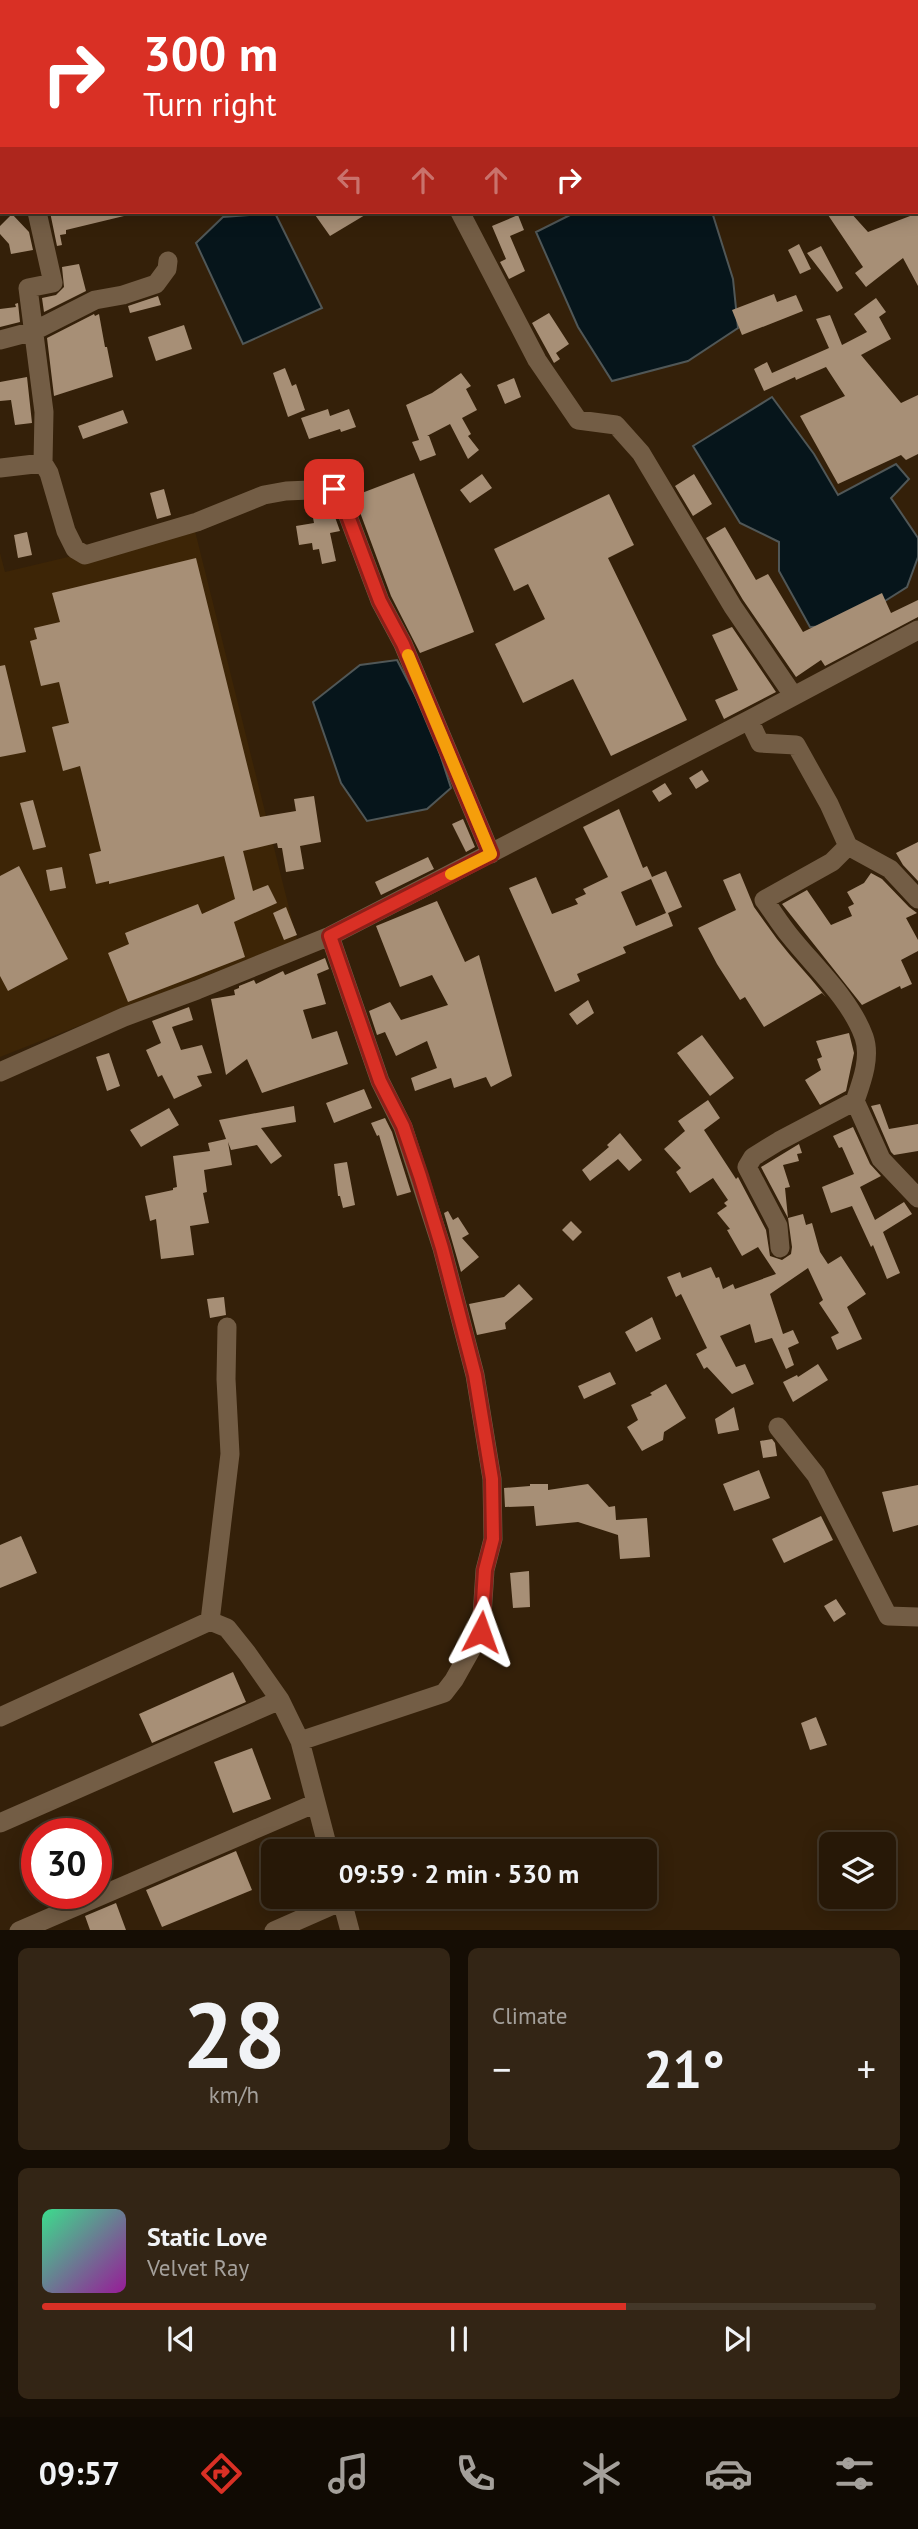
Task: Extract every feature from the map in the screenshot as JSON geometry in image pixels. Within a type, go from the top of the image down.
[{"type":"street","points":[[37,214],[53,283],[28,288],[44,412],[43,463],[49,472],[66,531],[75,549],[85,555],[197,522],[264,495],[286,491],[334,489],[342,500],[380,601],[403,644],[491,854]]},
{"type":"street","points":[[461,214],[537,360],[578,420],[617,425],[641,453],[733,607],[793,695]]},
{"type":"street","points":[[0,340],[34,331],[95,300],[123,295],[156,284],[167,269],[168,261]]},
{"type":"street","points":[[0,468],[43,463]]},
{"type":"street","points":[[0,1072],[124,1017],[330,936],[918,630]]},
{"type":"street","points":[[749,720],[760,743],[796,745],[829,804],[848,846],[890,869],[918,899]]},
{"type":"street","points":[[848,846],[832,862],[764,900],[852,1013],[865,1038],[866,1063],[855,1101],[881,1159],[918,1198]]},
{"type":"street","points":[[300,1741],[444,1693],[481,1632],[485,1570],[493,1539],[492,1479],[475,1375],[442,1248],[403,1126],[380,1081],[330,936]]},
{"type":"street","points":[[780,1248],[778,1226],[747,1167],[753,1157],[855,1101]]},
{"type":"street","points":[[210,1621],[230,1454],[226,1378],[227,1327]]},
{"type":"street","points":[[778,1427],[816,1475],[888,1616],[918,1617]]},
{"type":"street","points":[[0,1717],[210,1621],[227,1628],[280,1700],[300,1741],[326,1839]]},
{"type":"street","points":[[0,1823],[280,1700]]},
{"type":"street","points":[[19,1930],[316,1802]]},
{"type":"street","points":[[274,1930],[319,1909]]},
{"type":"street","points":[[344,1909],[350,1930]]},
{"type":"shaded area","points":[[275,214],[322,308],[243,344],[196,243],[223,217]]},
{"type":"shaded area","points":[[572,214],[713,214],[733,279],[738,328],[688,361],[612,381],[578,327],[536,232]]},
{"type":"shaded area","points":[[772,397],[814,454],[838,495],[896,464],[909,479],[891,498],[918,538],[918,557],[907,587],[837,626],[810,627],[779,571],[779,542],[740,523],[693,446]]},
{"type":"shaded area","points":[[194,527],[297,940],[0,1057],[0,553],[5,572]]},
{"type":"shaded area","points":[[397,660],[431,726],[451,788],[427,809],[367,821],[341,783],[313,702],[360,665]]},
{"type":"building","points":[[12,214],[29,232],[33,250],[11,254],[9,244],[0,234],[0,226]]},
{"type":"building","points":[[50,214],[124,214],[66,230],[66,234],[60,235],[62,245],[57,246]]},
{"type":"building","points":[[314,214],[367,214],[330,236]]},
{"type":"building","points":[[827,214],[852,214],[868,232],[918,214],[918,286],[903,258],[866,287],[855,273],[863,267]]},
{"type":"building","points":[[518,215],[524,230],[510,236],[525,271],[509,279],[500,262],[506,259],[492,226]]},
{"type":"building","points":[[799,244],[811,269],[800,274],[788,250]]},
{"type":"building","points":[[821,246],[843,288],[837,292],[807,253]]},
{"type":"building","points":[[79,264],[86,291],[44,312],[42,298],[56,295],[64,287],[62,267]]},
{"type":"building","points":[[774,294],[777,302],[796,295],[803,311],[742,335],[732,310]]},
{"type":"building","points":[[158,296],[161,305],[130,313],[128,306]]},
{"type":"building","points":[[876,298],[886,312],[879,317],[891,339],[861,355],[901,403],[918,395],[918,454],[906,460],[901,455],[838,484],[800,416],[845,396],[826,367],[764,391],[754,369],[767,362],[772,373],[829,348],[816,319],[830,315],[842,345],[867,332],[854,314]]},
{"type":"building","points":[[18,303],[20,322],[0,327],[0,309],[16,307],[15,304]]},
{"type":"building","points":[[549,313],[569,344],[556,353],[560,359],[554,363],[532,323]]},
{"type":"building","points":[[99,314],[113,377],[54,396],[47,338]]},
{"type":"building","points":[[184,325],[192,349],[156,361],[148,337]]},
{"type":"building","points":[[285,368],[292,386],[296,384],[305,410],[288,417],[273,373]]},
{"type":"building","points":[[461,373],[471,386],[466,389],[477,410],[462,418],[471,434],[468,436],[479,450],[468,459],[450,424],[427,436],[436,455],[420,461],[412,442],[419,440],[406,405],[432,393]]},
{"type":"building","points":[[27,377],[32,423],[15,425],[11,400],[0,401],[0,382]]},
{"type":"building","points":[[514,378],[521,397],[505,404],[497,385]]},
{"type":"building","points":[[328,409],[330,416],[349,409],[356,427],[309,439],[301,418]]},
{"type":"building","points":[[123,410],[128,423],[83,439],[78,426]]},
{"type":"building","points":[[414,473],[474,632],[420,653],[391,596],[354,496]]},
{"type":"building","points":[[482,474],[492,488],[470,503],[460,490]]},
{"type":"building","points":[[694,474],[712,504],[693,516],[675,486]]},
{"type":"building","points":[[164,489],[171,515],[157,519],[150,493]]},
{"type":"building","points":[[609,494],[634,545],[608,558],[687,720],[611,756],[573,679],[523,703],[495,644],[545,619],[528,584],[514,591],[494,549]]},
{"type":"building","points":[[310,502],[328,502],[331,506],[340,531],[330,533],[336,561],[322,564],[319,549],[313,550],[312,543],[299,545],[296,526],[314,523]]},
{"type":"building","points":[[725,527],[756,580],[768,574],[803,632],[882,593],[891,613],[918,600],[918,617],[825,666],[821,660],[796,677],[743,600],[706,538]]},
{"type":"building","points":[[27,532],[32,555],[18,558],[14,535]]},
{"type":"building","points":[[196,558],[260,817],[296,811],[294,799],[314,796],[321,842],[300,846],[304,869],[286,872],[282,848],[278,848],[277,843],[243,851],[253,891],[268,885],[277,903],[234,922],[245,957],[128,1002],[108,953],[129,944],[125,933],[198,904],[202,914],[235,899],[224,856],[109,884],[109,881],[96,884],[89,854],[101,851],[80,766],[63,771],[52,727],[69,723],[59,682],[41,686],[30,641],[37,639],[34,628],[60,622],[52,593]]},
{"type":"building","points":[[732,627],[776,692],[724,719],[715,700],[738,690],[712,635]]},
{"type":"building","points":[[5,665],[26,752],[0,757],[0,666]]},
{"type":"building","points":[[702,770],[709,781],[696,789],[689,778]]},
{"type":"building","points":[[665,783],[672,794],[659,802],[652,791]]},
{"type":"building","points":[[33,800],[46,847],[33,850],[20,803]]},
{"type":"building","points":[[619,809],[643,868],[647,866],[652,877],[666,871],[682,907],[668,913],[673,926],[623,947],[626,953],[577,974],[580,981],[555,992],[509,888],[536,877],[552,914],[578,904],[575,899],[586,894],[583,889],[608,877],[583,827]],"holes":[[[651,879],[666,913],[636,926],[621,892]]]},
{"type":"building","points":[[463,819],[475,847],[466,852],[452,824]]},
{"type":"building","points":[[918,842],[918,881],[896,853]]},
{"type":"building","points":[[428,857],[434,869],[381,895],[375,882]]},
{"type":"building","points":[[19,866],[68,959],[8,991],[0,976],[0,876]]},
{"type":"building","points":[[62,867],[66,888],[50,891],[46,870]]},
{"type":"building","points":[[740,873],[754,907],[826,997],[822,993],[764,1027],[745,997],[740,1000],[698,928],[736,910],[723,880]]},
{"type":"building","points":[[871,873],[882,879],[917,913],[906,918],[918,940],[918,951],[901,960],[912,984],[901,989],[900,986],[862,1005],[782,904],[807,890],[831,925],[852,916],[848,907],[854,904],[847,892],[864,883]]},
{"type":"building","points":[[437,901],[465,962],[479,955],[512,1076],[491,1087],[486,1077],[454,1088],[451,1078],[415,1091],[411,1078],[437,1068],[427,1041],[396,1056],[385,1032],[377,1035],[369,1011],[390,1002],[401,1020],[448,1005],[432,975],[400,987],[376,926]]},
{"type":"building","points":[[286,907],[297,935],[284,940],[273,913]]},
{"type":"building","points":[[325,958],[329,969],[317,974],[326,1004],[303,1010],[312,1039],[337,1031],[348,1064],[262,1093],[247,1059],[226,1075],[211,999],[235,995],[234,990],[239,986],[254,980],[256,984],[283,971],[285,975]]},
{"type":"building","points":[[588,1000],[594,1013],[577,1025],[569,1014]]},
{"type":"building","points":[[189,1007],[193,1020],[172,1027],[181,1050],[202,1045],[212,1073],[197,1076],[202,1086],[174,1099],[162,1075],[158,1077],[146,1050],[161,1043],[152,1021]]},
{"type":"building","points":[[849,1033],[854,1053],[846,1091],[820,1105],[805,1080],[821,1070],[817,1059],[822,1057],[816,1041]]},
{"type":"building","points":[[702,1035],[734,1078],[710,1096],[677,1053]]},
{"type":"building","points":[[109,1053],[120,1086],[107,1091],[96,1057]]},
{"type":"building","points":[[364,1089],[372,1108],[334,1123],[326,1103]]},
{"type":"building","points":[[708,1100],[720,1118],[704,1130],[736,1179],[738,1177],[766,1230],[770,1256],[782,1260],[791,1254],[788,1218],[803,1214],[806,1225],[812,1223],[820,1252],[828,1264],[841,1256],[866,1294],[847,1307],[862,1339],[837,1350],[831,1337],[839,1333],[819,1303],[823,1300],[808,1268],[770,1294],[783,1334],[793,1330],[799,1343],[788,1348],[794,1365],[786,1369],[772,1338],[755,1343],[750,1324],[720,1336],[736,1367],[745,1364],[754,1384],[732,1394],[707,1367],[704,1369],[696,1354],[707,1348],[681,1294],[676,1297],[667,1277],[680,1272],[682,1278],[711,1267],[716,1278],[719,1277],[723,1289],[733,1284],[735,1289],[776,1274],[758,1247],[742,1256],[727,1230],[730,1229],[717,1213],[727,1206],[724,1203],[728,1200],[713,1178],[690,1193],[676,1172],[681,1168],[664,1149],[685,1131],[678,1121]]},
{"type":"building","points":[[880,1104],[889,1129],[918,1124],[918,1151],[894,1155],[891,1152],[871,1106]]},
{"type":"building","points":[[294,1106],[296,1122],[261,1128],[282,1156],[271,1164],[257,1145],[231,1150],[228,1142],[232,1165],[204,1170],[207,1192],[203,1193],[209,1223],[190,1226],[194,1255],[161,1259],[156,1219],[150,1221],[145,1196],[177,1187],[173,1156],[210,1151],[208,1143],[226,1139],[219,1120]]},
{"type":"building","points":[[169,1108],[179,1125],[141,1147],[130,1130]]},
{"type":"building","points":[[385,1118],[411,1192],[397,1196],[379,1135],[377,1136],[371,1123]]},
{"type":"building","points":[[853,1127],[870,1164],[881,1176],[860,1187],[875,1220],[904,1202],[912,1214],[883,1232],[900,1273],[887,1279],[852,1206],[831,1213],[822,1187],[854,1174],[842,1147],[839,1148],[833,1136]]},
{"type":"building","points":[[620,1133],[642,1160],[629,1171],[618,1159],[590,1181],[582,1170],[609,1147],[607,1145]]},
{"type":"building","points":[[799,1144],[802,1153],[797,1154],[799,1161],[783,1165],[790,1187],[785,1188],[788,1218],[761,1167]]},
{"type":"building","points":[[347,1162],[355,1205],[343,1208],[338,1196],[334,1164]]},
{"type":"building","points":[[448,1211],[453,1220],[458,1217],[469,1234],[462,1238],[479,1257],[461,1272],[444,1213]]},
{"type":"building","points":[[571,1221],[582,1232],[573,1241],[562,1230]]},
{"type":"building","points":[[519,1284],[533,1299],[505,1323],[506,1329],[477,1335],[469,1304],[504,1297]]},
{"type":"building","points":[[224,1297],[226,1315],[210,1318],[207,1299]]},
{"type":"building","points":[[652,1317],[661,1339],[636,1352],[625,1332]]},
{"type":"building","points":[[818,1364],[828,1380],[793,1402],[783,1382],[797,1375],[798,1377]]},
{"type":"building","points":[[610,1372],[616,1384],[584,1399],[578,1386]]},
{"type":"building","points":[[666,1384],[686,1418],[664,1432],[663,1440],[642,1451],[627,1427],[638,1420],[631,1405],[652,1395],[650,1393]]},
{"type":"building","points":[[734,1407],[739,1430],[718,1434],[715,1419]]},
{"type":"building","points":[[772,1439],[777,1456],[763,1458],[760,1441]]},
{"type":"building","points":[[759,1470],[770,1498],[734,1511],[723,1484]]},
{"type":"building","points":[[548,1484],[548,1490],[588,1484],[609,1507],[615,1506],[616,1520],[647,1518],[650,1557],[620,1559],[618,1535],[578,1522],[536,1526],[534,1506],[505,1507],[504,1488]]},
{"type":"building","points":[[918,1485],[918,1525],[893,1532],[882,1492]]},
{"type":"building","points":[[821,1516],[833,1540],[784,1563],[772,1539]]},
{"type":"building","points":[[21,1536],[37,1573],[0,1588],[0,1545]]},
{"type":"building","points":[[529,1571],[530,1607],[513,1608],[510,1573]]},
{"type":"building","points":[[836,1599],[846,1614],[834,1622],[824,1606]]},
{"type":"building","points":[[233,1672],[246,1702],[152,1743],[139,1714]]},
{"type":"building","points":[[816,1717],[827,1745],[810,1750],[801,1723]]},
{"type":"building","points":[[252,1748],[271,1799],[233,1813],[214,1762]]},
{"type":"building","points":[[236,1851],[252,1890],[162,1927],[146,1890]]},
{"type":"building","points":[[116,1903],[126,1930],[90,1930],[85,1916],[102,1909],[112,1909],[112,1905]]},
{"type":"slow traffic","points":[[408,655],[491,854],[451,874]]},
{"type":"route","points":[[334,489],[342,500],[380,601],[403,644],[491,854],[330,936],[380,1081],[403,1126],[420,1176],[475,1375],[492,1479],[493,1539],[485,1570],[481,1632]]}]
